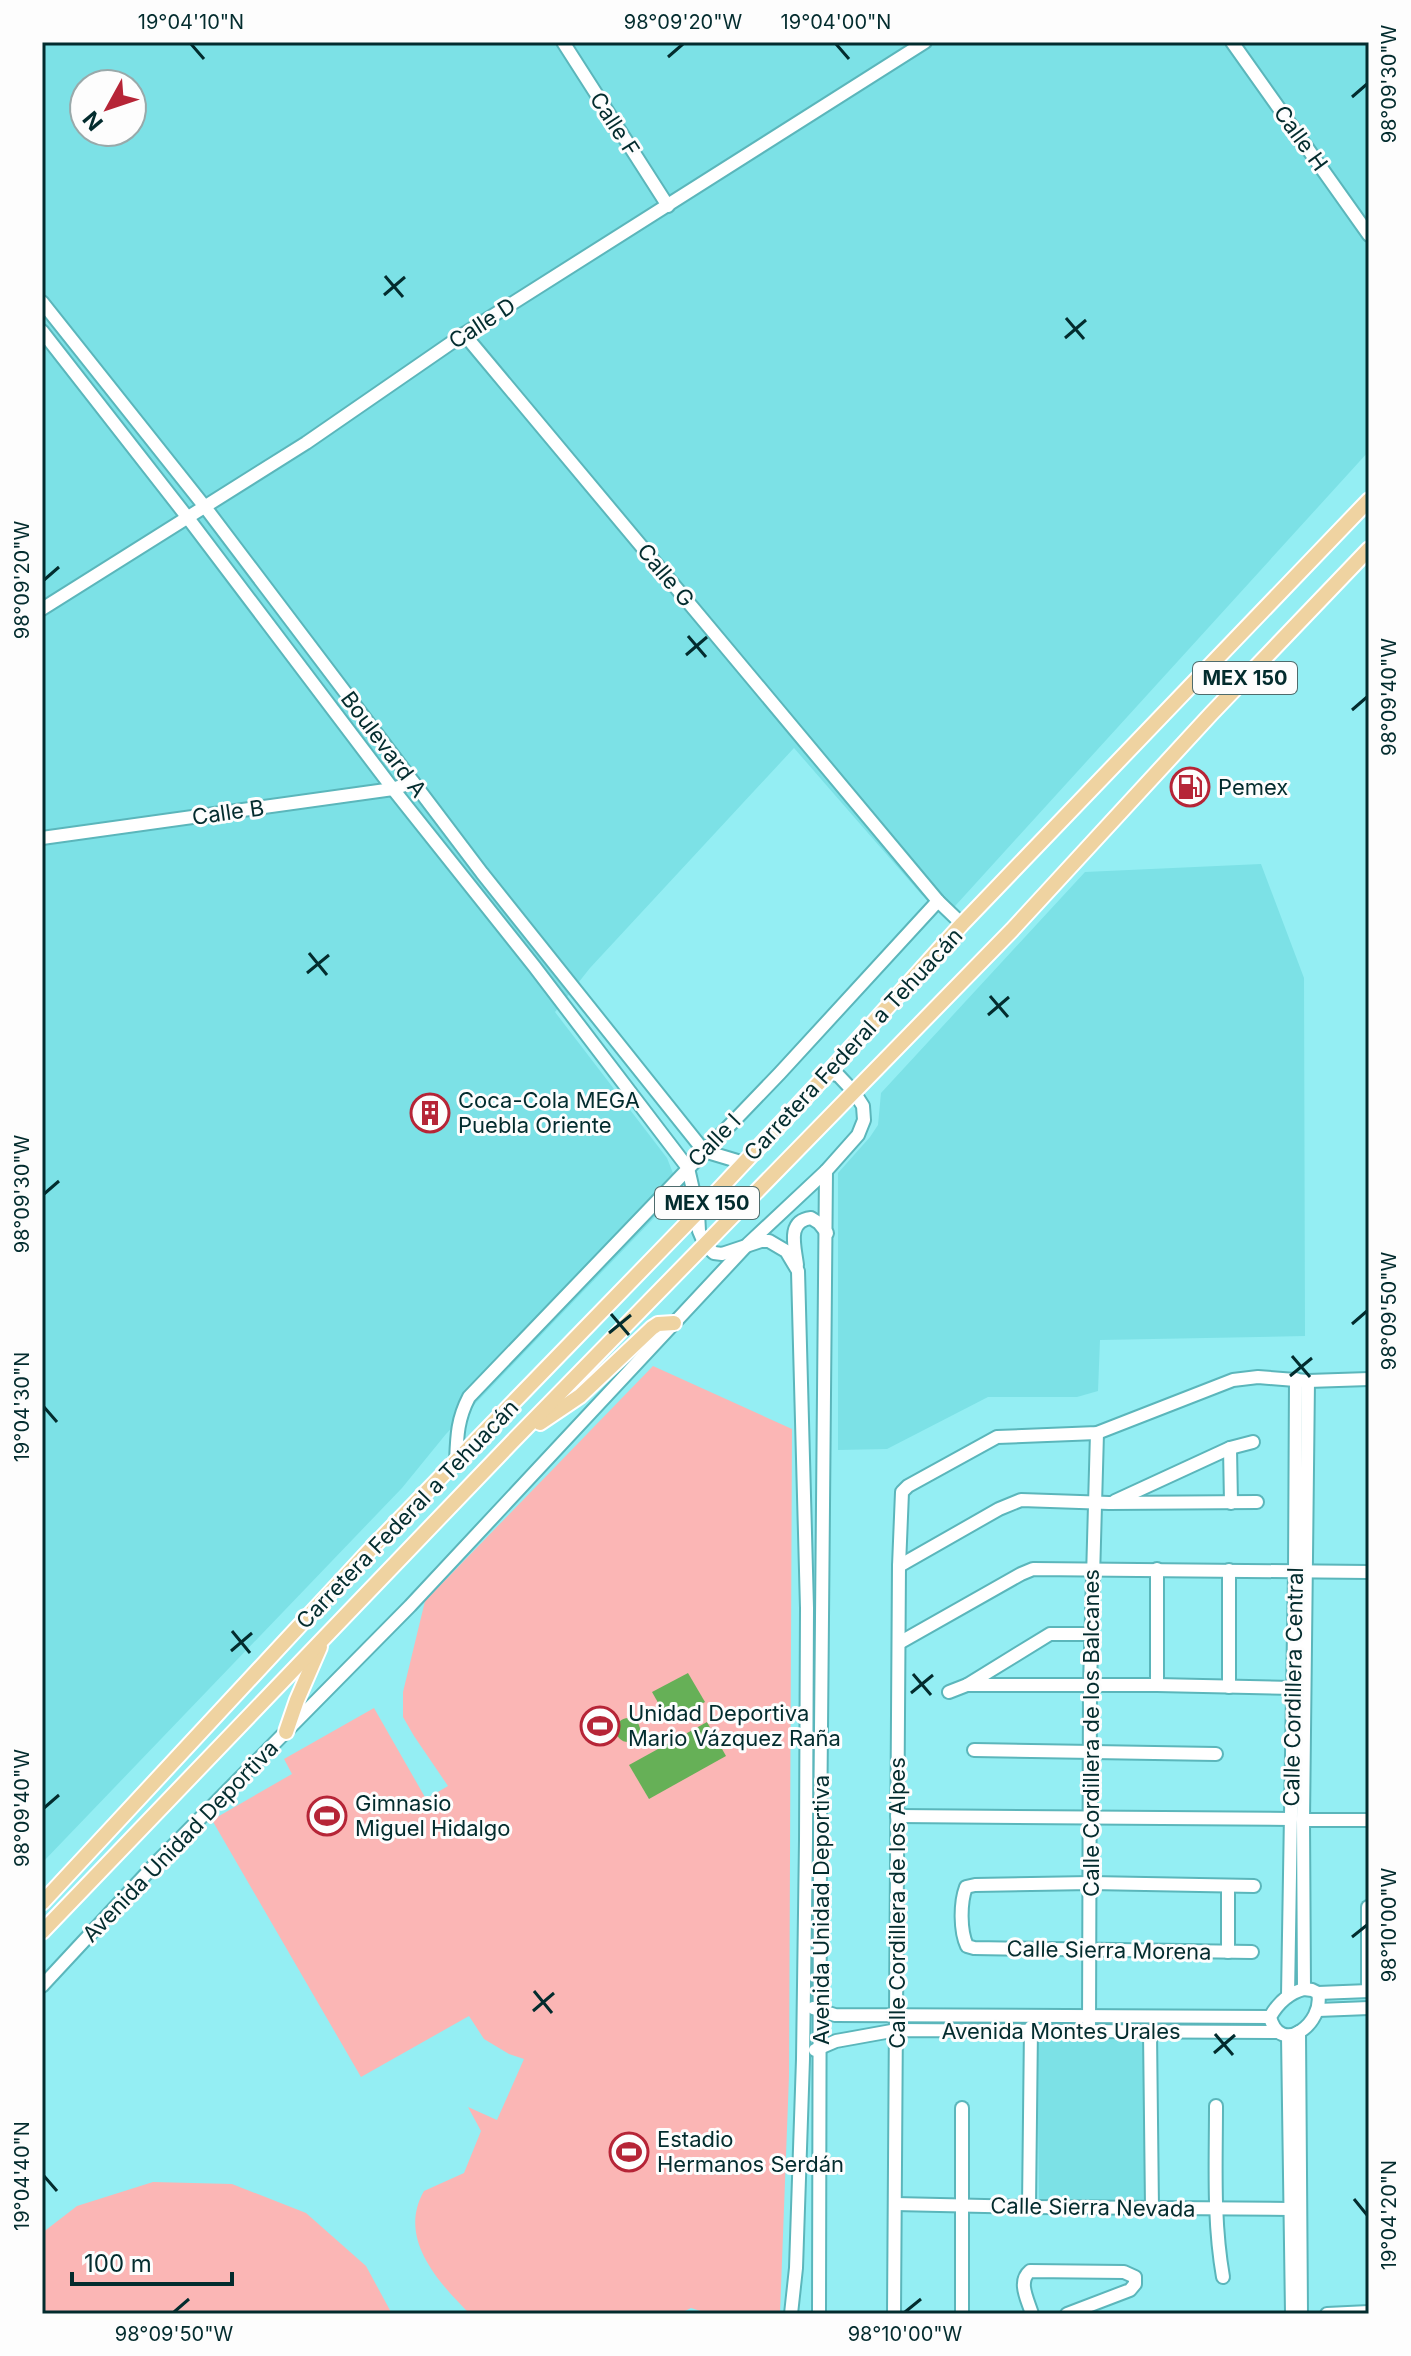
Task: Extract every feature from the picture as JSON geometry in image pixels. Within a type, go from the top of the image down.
[{"type":"main road","name":"Carretera Federal a Tehuacán","points":[[42,1903],[368,1552],[698,1212],[962,924],[1369,500]]},
{"type":"main road","name":"Carretera Federal a Tehuacán","points":[[42,1932],[513,1441],[1012,930],[1211,714],[1369,549]]},
{"type":"main road","points":[[513,1441],[580,1396],[652,1328],[658,1324],[674,1323]]},
{"type":"main road","points":[[286,1732],[324,1639]]},
{"type":"street","name":"Calle F","points":[[563,42],[668,206]]},
{"type":"street","name":"Calle D","points":[[42,609],[306,443],[464,334],[925,42]]},
{"type":"street","name":"Calle H","points":[[1232,42],[1369,235]]},
{"type":"street","name":"Boulevard A","points":[[42,302],[205,507],[482,873],[704,1151]]},
{"type":"street","name":"Boulevard A","points":[[42,331],[688,1168],[698,1212]]},
{"type":"street","name":"Calle G","points":[[464,334],[938,901],[962,924]]},
{"type":"street","points":[[104,411],[119,400]]},
{"type":"street","name":"Calle B","points":[[42,838],[393,789],[413,782]]},
{"type":"street","name":"Calle I","points":[[456,1463],[460,1414],[469,1397],[780,1073],[938,901]]},
{"type":"street","points":[[550,987],[566,976]]},
{"type":"street","points":[[829,1072],[839,1076],[854,1092]]},
{"type":"street","name":"Avenida Unidad Deportiva","points":[[42,1986],[160,1859],[410,1606],[748,1244],[826,1171],[858,1135],[864,1120],[863,1106],[854,1092]]},
{"type":"street","points":[[704,1151],[744,1163]]},
{"type":"street","name":"Avenida Unidad Deportiva","points":[[819,2314],[826,1171]]},
{"type":"street","points":[[698,1212],[699,1231],[705,1245],[714,1253],[722,1254],[748,1244],[769,1241],[786,1251],[798,1271]]},
{"type":"street","name":"Avenida Unidad Deportiva","points":[[791,2314],[796,2268],[803,2059],[807,1608],[798,1271],[793,1237],[798,1223],[811,1218],[827,1233]]},
{"type":"street","points":[[1097,1433],[1233,1380],[1258,1377],[1369,1379]]},
{"type":"street","name":"Calle Cordillera Central","points":[[1288,1996],[1297,1819],[1302,1380]]},
{"type":"street","name":"Calle Cordillera de los Alpes","points":[[894,2314],[902,1492],[997,1437],[1097,1433]]},
{"type":"street","name":"Calle Cordillera de los Balcanes","points":[[1089,2032],[1090,1634],[1097,1433]]},
{"type":"street","points":[[1109,1503],[1230,1448],[1253,1442]]},
{"type":"street","points":[[1230,1448],[1231,1503]]},
{"type":"street","points":[[899,1566],[999,1509],[1021,1500],[1257,1502]]},
{"type":"street","points":[[899,1643],[1033,1569],[1369,1572]]},
{"type":"street","points":[[1157,1569],[1157,1685]]},
{"type":"street","points":[[1229,1570],[1229,1687]]},
{"type":"street","name":"Calle Cordillera Central","points":[[1301,1571],[1293,1688],[1304,1989]]},
{"type":"street","points":[[807,1608],[822,1610]]},
{"type":"street","points":[[949,1692],[967,1685],[1050,1634],[1090,1634]]},
{"type":"street","points":[[806,1646],[822,1648]]},
{"type":"street","points":[[967,1685],[1293,1688]]},
{"type":"street","points":[[806,1689],[822,1690]]},
{"type":"street","points":[[974,1750],[1216,1754]]},
{"type":"street","points":[[897,1816],[1369,1820]]},
{"type":"street","points":[[1091,1883],[1254,1886]]},
{"type":"street","name":"Calle Sierra Morena","points":[[1091,1883],[966,1887],[963,1910],[967,1946],[1252,1952]]},
{"type":"street","points":[[1228,1886],[1228,1952]]},
{"type":"street","points":[[1296,2313],[1288,2033],[1270,2017],[1277,2005],[1304,1989],[1318,1993],[1369,1991],[1368,1907]]},
{"type":"street","points":[[1288,2033],[1307,2026],[1318,2010],[1318,1993]]},
{"type":"street","name":"Avenida Montes Urales","points":[[804,2002],[809,2007],[835,2015],[1270,2017]]},
{"type":"street","points":[[1318,2010],[1369,2008]]},
{"type":"street","points":[[835,2015],[836,2041]]},
{"type":"street","points":[[1029,2207],[1031,2017]]},
{"type":"street","name":"Avenida Montes Urales","points":[[803,2059],[836,2041],[897,2030],[1288,2033]]},
{"type":"street","points":[[1150,2032],[1152,2208]]},
{"type":"street","points":[[1288,2033],[1296,2313]]},
{"type":"street","points":[[1216,2106],[1217,2239],[1223,2277]]},
{"type":"street","points":[[962,2108],[962,2314]]},
{"type":"street","name":"Calle Sierra Nevada","points":[[895,2204],[1291,2209]]},
{"type":"street","points":[[1032,2314],[1023,2282],[1030,2271],[1124,2272],[1135,2277],[1135,2284],[1130,2290],[1067,2314]]},
{"type":"street","points":[[1099,2302],[1105,2314]]},
{"type":"street","points":[[1327,2314],[1369,2312]]},
{"type":"shaded area","points":[[42,42],[1369,42],[1369,451],[946,916],[921,894],[794,748],[590,968],[555,1012],[667,1158],[680,1191],[446,1434],[402,1488],[42,1863]]},
{"type":"shaded area","points":[[1261,864],[1304,978],[1305,1336],[1100,1340],[1098,1391],[1077,1397],[988,1397],[887,1449],[838,1450],[838,1173],[878,1125],[881,1093],[1085,872]]},
{"type":"shaded area","name":"Unidad Deportiva Mario Vázquez Raña","points":[[653,1366],[792,1429],[789,2076],[780,2314],[710,2314],[691,2308],[679,2314],[470,2314],[446,2288],[425,2258],[415,2226],[417,2208],[424,2191],[464,2173],[481,2131],[468,2107],[497,2120],[524,2059],[484,2039],[469,2016],[361,2077],[212,1820],[292,1774],[284,1759],[374,1708],[426,1799],[448,1786],[403,1717],[403,1692],[425,1601]]},
{"type":"shaded area","points":[[688,1673],[705,1702],[669,1722],[652,1692]]},
{"type":"shaded area","points":[[628,1718],[636,1722],[640,1730],[636,1738],[628,1742],[620,1738],[616,1730],[620,1722]]},
{"type":"shaded area","points":[[707,1722],[726,1756],[649,1799],[629,1765]]},
{"type":"shaded area","points":[[1146,2039],[1148,2201],[1039,2202],[1037,2040]]},
{"type":"shaded area","points":[[153,2182],[232,2184],[306,2213],[366,2266],[392,2314],[42,2314],[42,2233],[77,2206]]},
{"type":"place","name":"Pemex","points":[[1190,787]]},
{"type":"place","name":"Coca-Cola MEGA Puebla Oriente","points":[[430,1113]]},
{"type":"place","name":"Unidad Deportiva Mario Vázquez Raña","points":[[600,1726]]},
{"type":"place","name":"Gimnasio Miguel Hidalgo","points":[[327,1816]]},
{"type":"place","name":"Estadio Hermanos Serdán","points":[[629,2152]]}]
